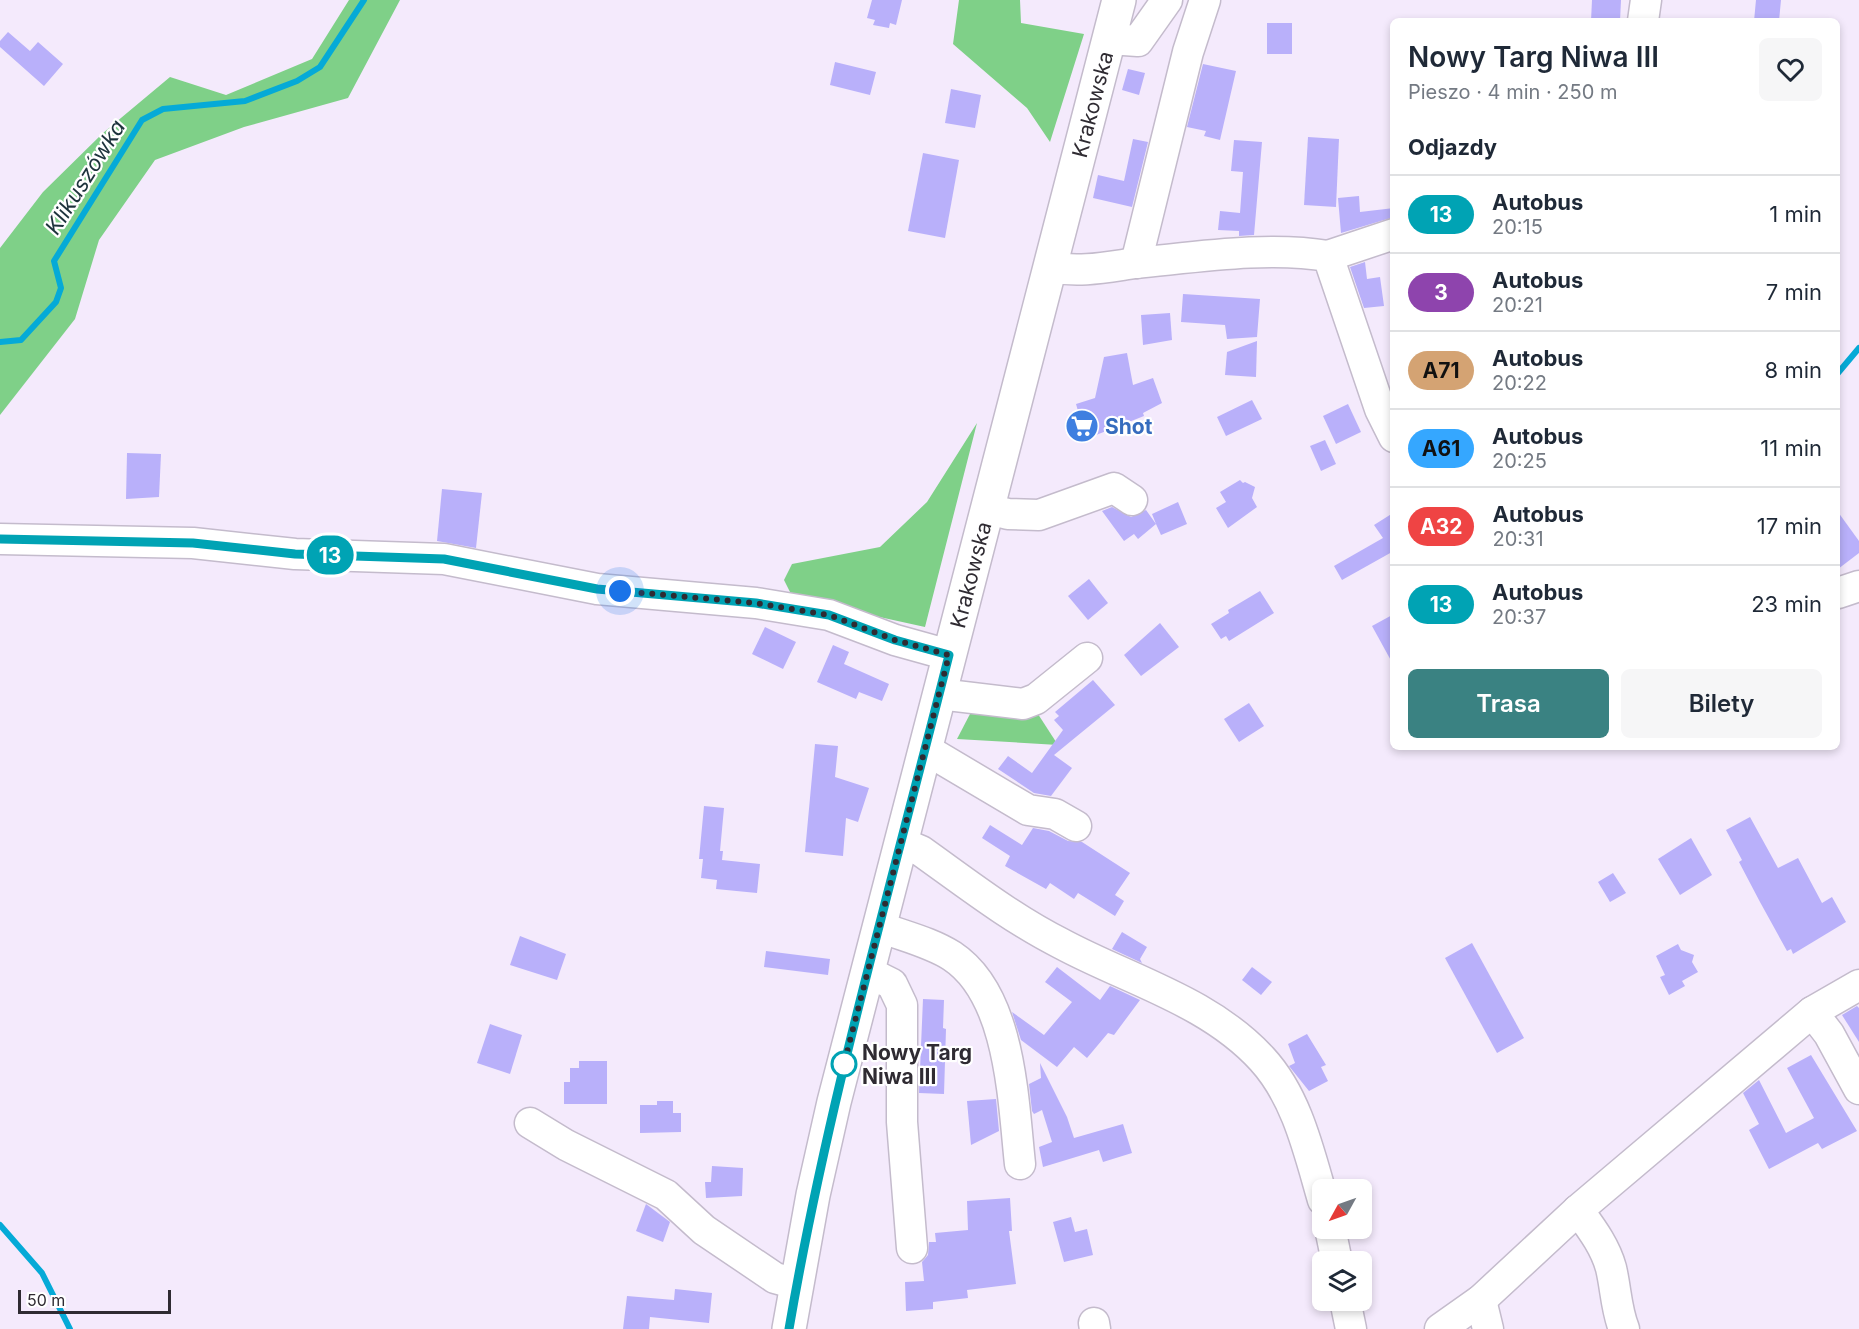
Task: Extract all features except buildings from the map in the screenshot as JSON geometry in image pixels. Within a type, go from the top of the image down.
[{"type":"main road","name":"Krakowska","points":[[789,1329],[813,1195],[879,927],[1119,0]]},
{"type":"street","points":[[1109,39],[1138,41],[1167,0]]},
{"type":"street","points":[[1136,263],[1188,52],[1205,0]]},
{"type":"street","points":[[1643,18],[1646,0]]},
{"type":"street","points":[[1050,267],[1083,271],[1136,263],[1294,250],[1328,256],[1390,235]]},
{"type":"street","points":[[1328,256],[1380,409],[1390,429]]},
{"type":"street","points":[[988,509],[1039,515],[1114,488],[1132,500]]},
{"type":"street","points":[[0,538],[193,543],[295,554],[444,559],[597,589],[756,603],[829,615],[895,640],[949,655]]},
{"type":"street","points":[[1840,592],[1859,586]]},
{"type":"street","points":[[939,694],[1023,704],[1036,699],[1087,658]]},
{"type":"street","points":[[925,749],[1028,810],[1055,814],[1076,826]]},
{"type":"street","points":[[902,843],[921,851],[1059,943],[1191,1004],[1238,1035],[1264,1060],[1288,1098],[1304,1135],[1317,1179]]},
{"type":"street","points":[[879,927],[951,956],[965,967],[985,993],[1000,1034],[1011,1080],[1020,1164]]},
{"type":"street","points":[[868,972],[892,984],[902,1005],[902,1122],[912,1248]]},
{"type":"street","points":[[1440,1329],[1481,1300],[1578,1210],[1812,1012],[1859,985]]},
{"type":"street","points":[[1812,1012],[1829,1034],[1859,1089]]},
{"type":"street","points":[[531,1123],[566,1145],[666,1195],[704,1230],[748,1260],[775,1278],[797,1284]]},
{"type":"street","points":[[1578,1210],[1603,1246],[1607,1256],[1618,1313],[1624,1329]]},
{"type":"street","points":[[1481,1300],[1488,1329]]},
{"type":"street","points":[[1347,1311],[1351,1329]]},
{"type":"green space","points":[[349,0],[400,0],[348,98],[244,127],[155,160],[99,240],[75,319],[0,415],[0,248],[43,192],[103,133],[170,77],[226,95],[312,59]]},
{"type":"green space","points":[[959,0],[1020,0],[1021,23],[1084,34],[1050,142],[1027,108],[953,44]]},
{"type":"green space","points":[[977,423],[925,627],[793,598],[784,580],[792,564],[880,547],[927,502]]},
{"type":"green space","points":[[1036,711],[1058,745],[957,739],[970,714]]},
{"type":"waterway","name":"Klikuszówka","points":[[0,342],[21,340],[56,302],[61,288],[54,261],[142,120],[163,109],[245,101],[297,81],[320,67],[364,0]]},
{"type":"waterway","points":[[1840,371],[1859,348]]},
{"type":"waterway","points":[[0,1225],[42,1273],[70,1329]]},
{"type":"bus line","name":"13","points":[[0,539],[193,543],[295,554],[444,559],[597,589],[756,603],[829,615],[895,640],[949,655],[834,1102],[813,1195],[789,1329]]},
{"type":"place","name":"Shot","points":[[1082,426]]},
{"type":"place","name":"Nowy Targ Niwa III","points":[[844,1064]]},
{"type":"route","points":[[620,591],[756,603],[829,615],[895,640],[949,655],[844,1064]]}]
